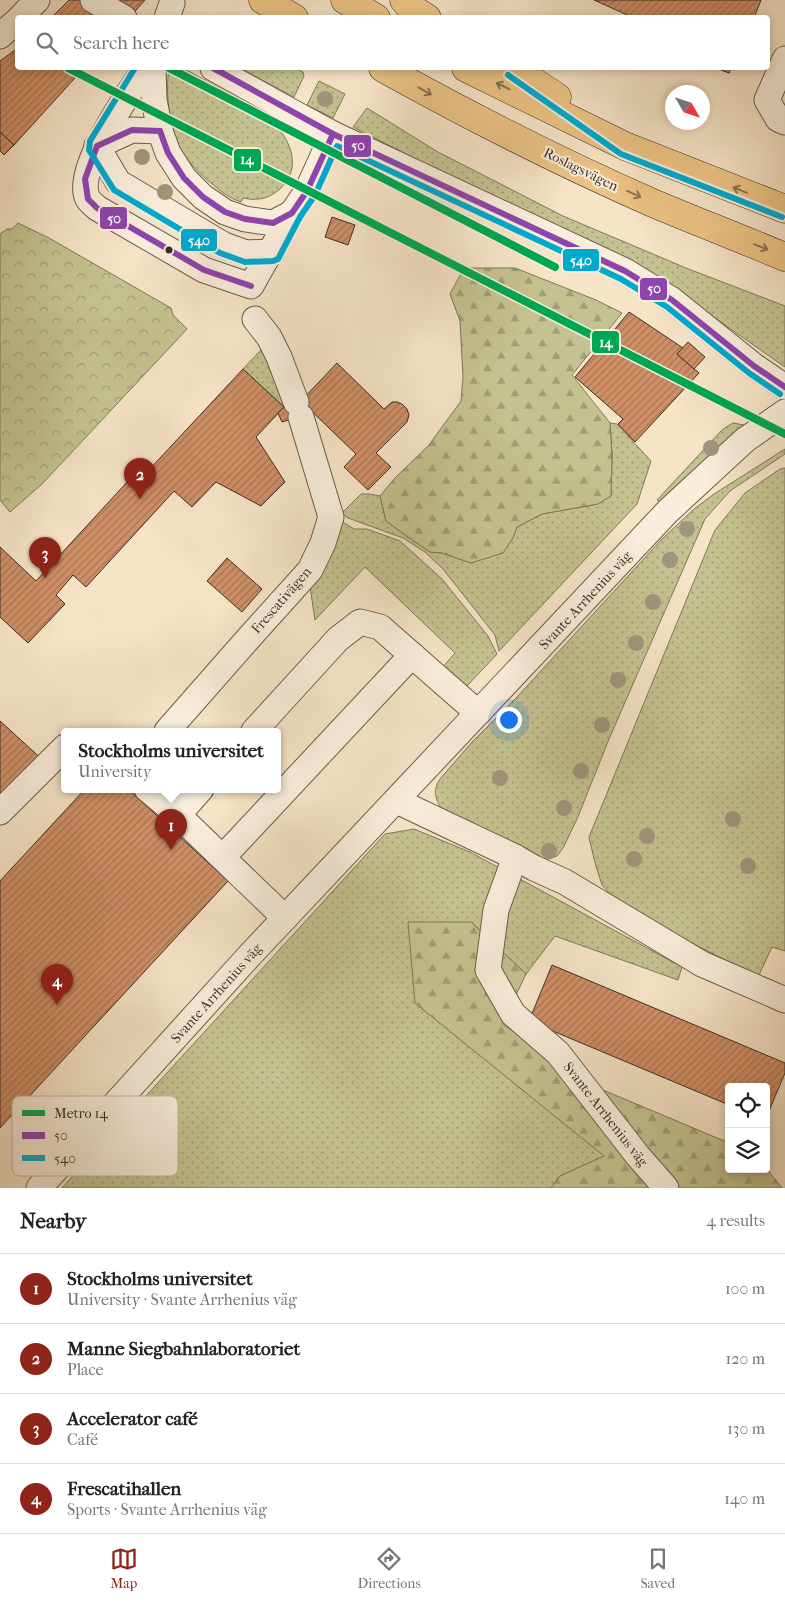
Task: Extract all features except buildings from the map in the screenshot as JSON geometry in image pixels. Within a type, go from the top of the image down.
[{"type":"main road","points":[[263,0],[289,15]]},
{"type":"main road","points":[[345,0],[371,15]]},
{"type":"main road","name":"Roslagsvägen","points":[[387,70],[442,101],[582,170],[654,203],[785,257]]},
{"type":"main road","points":[[470,70],[625,146],[785,209]]},
{"type":"main road","points":[[516,70],[625,146]]},
{"type":"street","points":[[23,15],[37,0]]},
{"type":"street","points":[[93,0],[119,15]]},
{"type":"street","points":[[0,36],[15,23]]},
{"type":"street","points":[[785,59],[767,100],[778,119],[785,122]]},
{"type":"street","points":[[144,70],[96,146],[85,179],[88,199],[97,208],[204,270],[251,286],[272,252],[292,213],[307,191],[333,134]]},
{"type":"street","points":[[153,70],[154,100],[160,131],[168,153],[184,178],[203,197],[225,212],[245,219],[274,223],[292,213]]},
{"type":"street","points":[[217,70],[333,134],[624,271],[672,300],[754,366],[785,387]]},
{"type":"street","points":[[96,146],[132,130],[160,131]]},
{"type":"street","points":[[96,146],[118,182],[224,245],[246,254],[272,252]]},
{"type":"street","name":"Frescativägen","points":[[171,728],[310,570],[323,543],[331,517],[298,409],[279,357],[269,337],[254,319]]},
{"type":"street","name":"Svante Arrhenius väg","points":[[122,1096],[250,955],[668,511],[745,440],[785,412]]},
{"type":"street","points":[[257,728],[338,638],[360,622],[380,627],[478,713]]},
{"type":"street","points":[[223,857],[412,655]]},
{"type":"street","points":[[0,812],[61,751]]},
{"type":"street","points":[[152,793],[223,857],[285,918]]},
{"type":"street","points":[[178,815],[197,793]]},
{"type":"street","points":[[397,801],[565,882],[702,964],[785,1000]]},
{"type":"street","name":"Svante Arrhenius väg","points":[[515,857],[496,910],[488,970],[513,1014],[558,1053],[638,1156],[666,1188]]},
{"type":"street","name":"Svante Arrhenius väg","points":[[39,1188],[50,1176]]},
{"type":"green space","points":[[169,70],[187,70],[274,118],[271,122],[284,137],[292,154],[291,172],[287,181],[280,189],[264,198],[243,198],[241,202],[221,191],[204,177],[184,155],[175,135],[169,112]]},
{"type":"green space","points":[[243,70],[299,70],[303,72],[304,76],[294,97]]},
{"type":"green space","points":[[319,81],[345,94],[333,118],[307,105]]},
{"type":"green space","points":[[367,108],[438,152],[563,216],[686,268],[785,306],[785,367],[679,293],[353,127]]},
{"type":"green space","points":[[18,223],[49,238],[171,308],[173,315],[187,329],[42,484],[10,512],[0,500],[0,234],[7,229],[12,229]]},
{"type":"green space","points":[[464,268],[515,268],[596,300],[622,313],[572,375],[610,423],[612,456],[611,496],[598,504],[542,514],[517,527],[513,538],[503,553],[471,563],[442,553],[430,552],[386,521],[380,496],[394,479],[429,445],[461,401],[463,377],[460,321],[450,294]]},
{"type":"green space","points":[[263,348],[288,405],[284,407],[243,369]]},
{"type":"green space","points":[[610,423],[617,424],[651,461],[637,504],[499,651],[495,635],[443,569],[425,552],[403,538],[348,518],[342,513],[361,494],[380,496],[386,521],[430,552],[442,553],[471,563],[513,538],[517,527],[542,514],[598,504],[611,496],[612,456]]},
{"type":"green space","points":[[733,423],[744,425],[660,502],[657,500],[723,429]]},
{"type":"green space","points":[[785,449],[785,454],[730,491],[705,519],[609,739],[577,819],[557,856],[549,859],[540,859],[444,812],[438,803],[435,792],[440,779],[472,742],[517,697],[662,539],[694,509],[714,494]]},
{"type":"green space","points":[[785,468],[785,951],[772,947],[758,977],[622,907],[602,885],[589,837],[715,530],[745,493],[780,469]]},
{"type":"green space","points":[[338,519],[354,529],[367,529],[400,541],[442,579],[488,636],[497,654],[466,687],[441,669],[455,653],[365,567],[315,620],[309,580]]},
{"type":"green space","points":[[414,829],[470,852],[682,967],[678,980],[555,936],[526,974],[471,922],[415,1003],[605,1156],[560,1176],[551,1188],[62,1188],[73,1176],[178,1176],[178,1096],[146,1096],[385,834]]},
{"type":"green space","points":[[408,922],[471,922],[526,974],[502,1024],[603,1090],[725,1141],[725,1173],[770,1173],[782,1188],[551,1188],[560,1176],[604,1156],[415,1003]]},
{"type":"metro line","name":"14","points":[[72,70],[785,434]]},
{"type":"metro line","name":"14","points":[[173,70],[555,267]]},
{"type":"transit line","name":"540","points":[[134,70],[90,141],[89,150],[114,190],[220,253],[245,262],[273,261],[278,259],[300,217],[315,195],[337,146],[621,279],[667,307],[749,373],[780,394]]},
{"type":"transit line","name":"50","points":[[217,70],[333,134],[625,271],[672,300],[754,366],[785,387]]},
{"type":"transit line","name":"540","points":[[508,75],[621,154],[782,217]]},
{"type":"transit line","name":"50","points":[[160,131],[132,130],[97,146],[85,179],[88,199],[97,208],[204,270],[251,286]]},
{"type":"transit line","name":"50","points":[[160,131],[168,153],[184,178],[203,197],[225,212],[245,219],[273,223],[292,213],[307,191],[333,134]]},
{"type":"place","name":"Manne Siegbahnlaboratoriet","points":[[140,499]]},
{"type":"place","name":"Accelerator café","points":[[45,578]]},
{"type":"place","name":"Stockholms universitet","points":[[171,850]]},
{"type":"place","name":"Frescatihallen","points":[[57,1005]]}]
